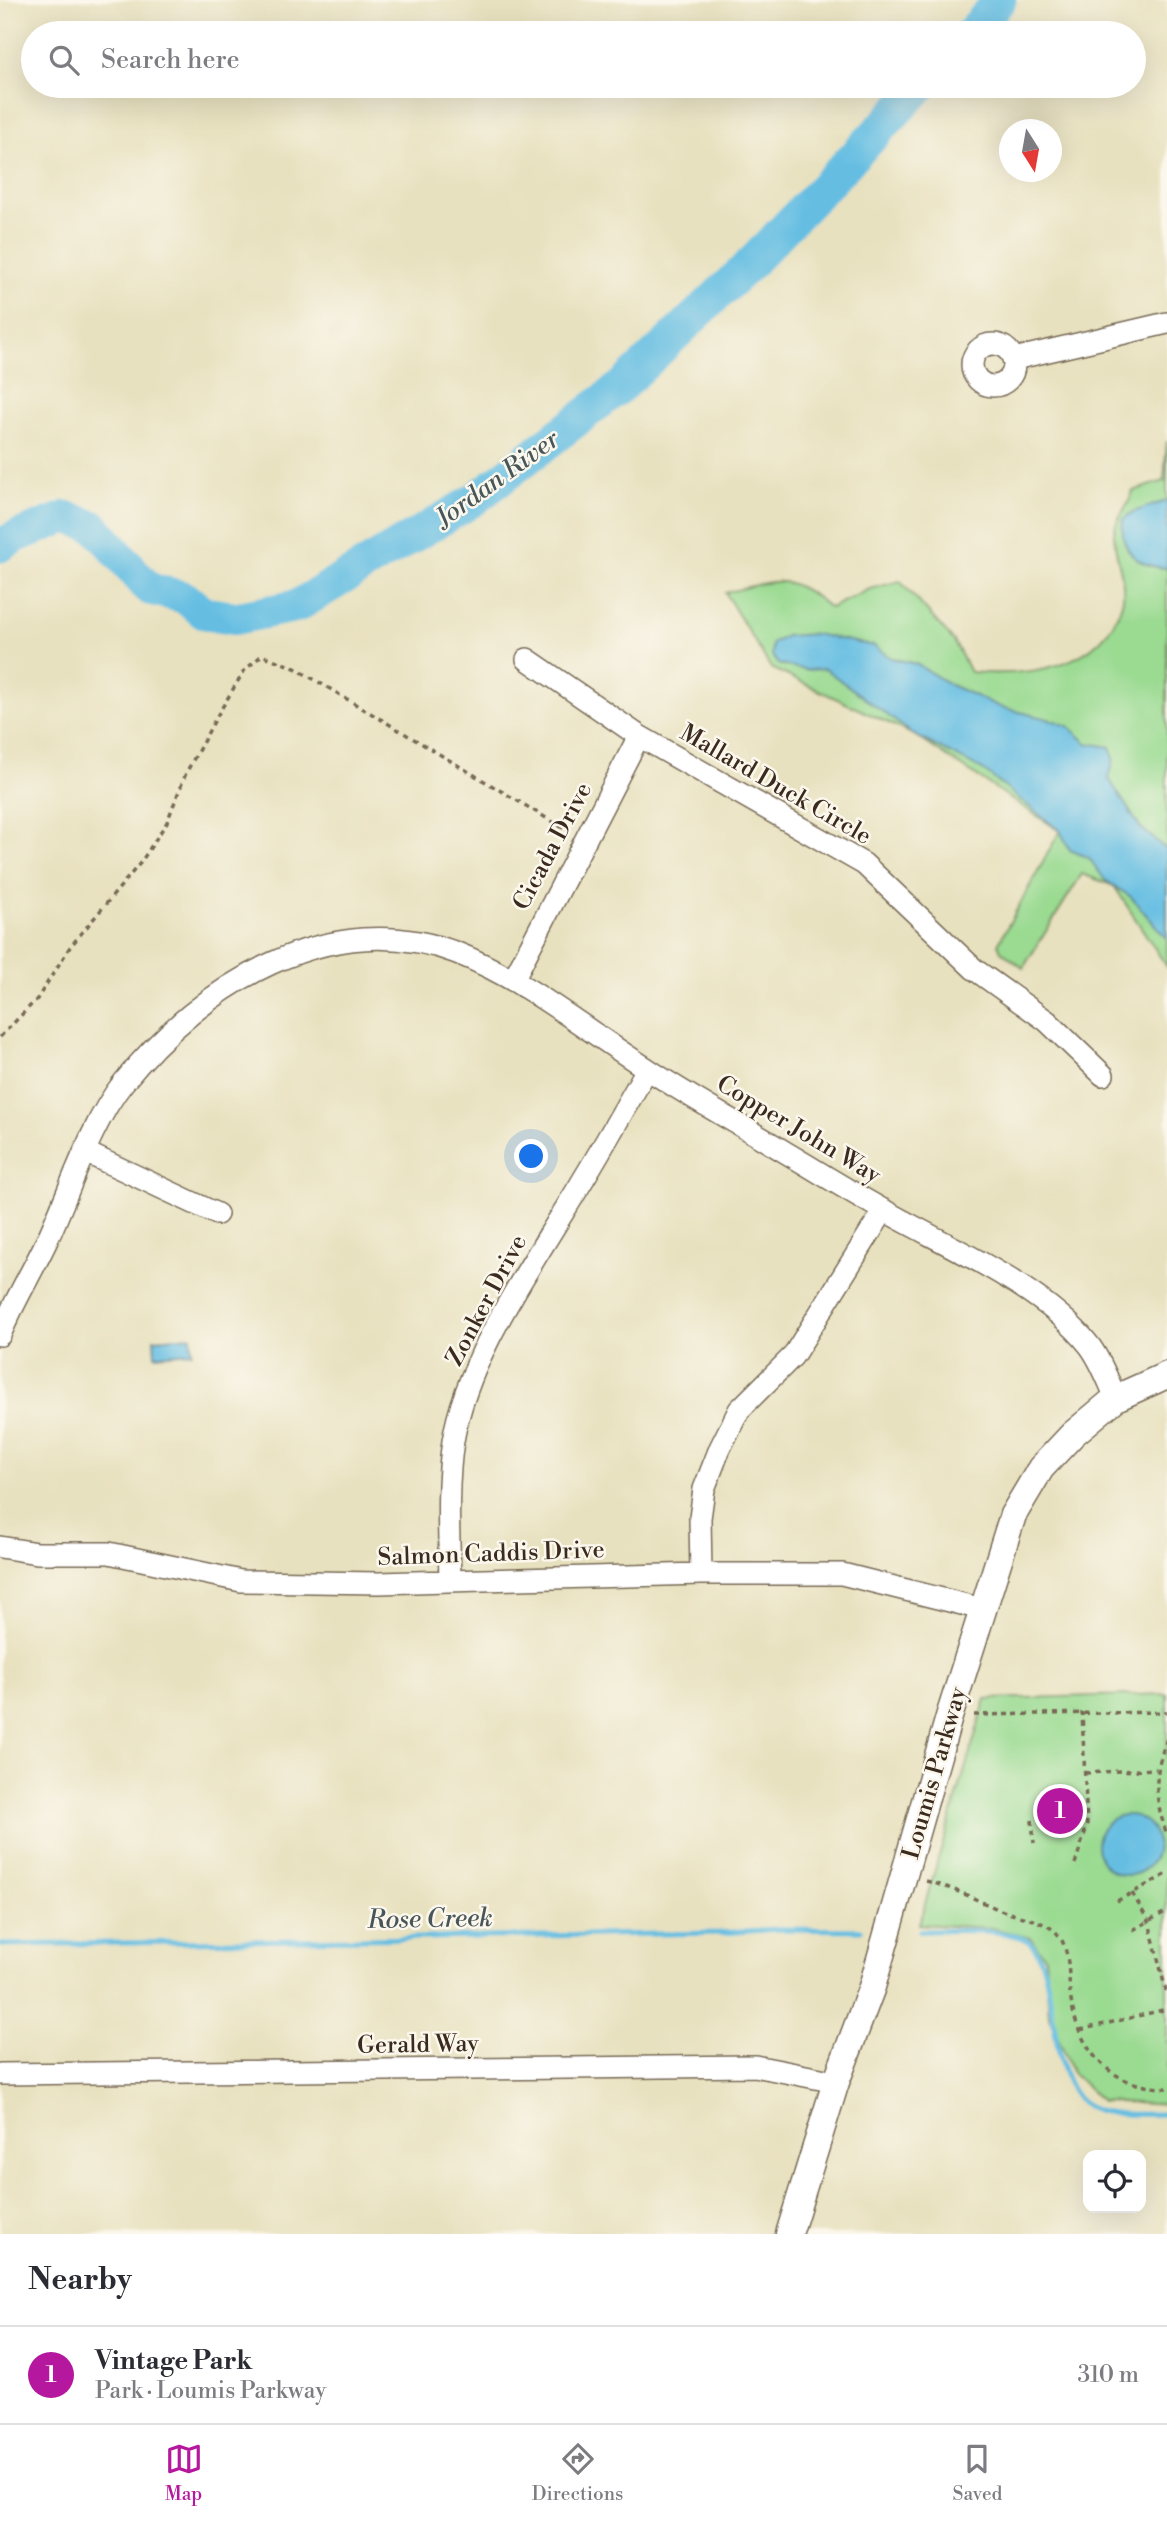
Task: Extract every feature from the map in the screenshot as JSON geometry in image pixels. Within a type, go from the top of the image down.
[{"type":"street","points":[[1014,359],[1167,323]]},
{"type":"street","name":"Mallard Duck Circle","points":[[527,659],[639,736],[864,864],[974,969],[1047,1021],[1103,1075]]},
{"type":"street","name":"Cicada Drive","points":[[513,980],[639,736]]},
{"type":"street","name":"Copper John Way","points":[[0,1335],[49,1237],[85,1152],[120,1086],[166,1035],[265,963],[311,947],[364,939],[422,943],[456,953],[513,980],[647,1069],[884,1210],[979,1262],[1058,1313],[1091,1347],[1116,1398]]},
{"type":"street","name":"Zonker Drive","points":[[450,1580],[448,1510],[454,1440],[473,1377],[509,1301],[600,1153],[647,1069]]},
{"type":"street","points":[[85,1152],[217,1214]]},
{"type":"street","points":[[701,1574],[700,1518],[704,1489],[739,1410],[793,1356],[884,1210]]},
{"type":"street","name":"Loumis Parkway","points":[[789,2234],[836,2082],[872,1987],[982,1609],[1013,1515],[1041,1468],[1073,1434],[1116,1398],[1167,1375]]},
{"type":"street","name":"Salmon Caddis Drive","points":[[0,1547],[37,1553],[109,1553],[241,1581],[379,1583],[701,1574],[842,1574],[982,1609]]},
{"type":"street","name":"Gerald Way","points":[[0,2074],[755,2066],[836,2082]]},
{"type":"path","points":[[0,1037],[37,999],[70,947],[141,862],[167,822],[186,773],[217,716],[244,671],[262,655],[295,668],[574,834]]},
{"type":"path","points":[[1075,1864],[1087,1826],[1082,1712]]},
{"type":"path","points":[[974,1715],[1167,1712]]},
{"type":"path","points":[[1167,1739],[1156,1769],[1155,1792],[1167,1834]]},
{"type":"path","points":[[1085,1773],[1156,1769]]},
{"type":"path","points":[[1032,1820],[1034,1843]]},
{"type":"path","points":[[1117,1901],[1167,1874]]},
{"type":"path","points":[[926,1881],[960,1889],[992,1906],[1053,1929],[1066,1948],[1071,1998],[1086,2046],[1109,2073],[1147,2088],[1167,2088]]},
{"type":"path","points":[[1132,1893],[1149,1922],[1167,1995]]},
{"type":"path","points":[[1133,1930],[1167,1911]]},
{"type":"path","points":[[1080,2030],[1167,2009]]},
{"type":"green space","points":[[1167,441],[1167,967],[1114,886],[1082,874],[1023,968],[1001,951],[998,944],[1060,831],[914,735],[771,668],[725,593],[769,582],[780,582],[803,588],[830,608],[870,589],[900,581],[954,641],[970,672],[1015,673],[1060,664],[1081,655],[1098,642],[1112,625],[1123,595],[1115,528],[1133,491],[1164,481]]},
{"type":"green space","points":[[1167,1694],[1167,2105],[1102,2101],[1073,2074],[1049,2016],[1045,1957],[1030,1938],[992,1928],[919,1924],[986,1699]]},
{"type":"water","points":[[1167,500],[1167,568],[1147,564],[1132,555],[1124,540],[1123,519]]},
{"type":"water","points":[[815,634],[874,646],[891,658],[916,664],[951,685],[1000,707],[1052,720],[1068,726],[1087,743],[1110,747],[1114,758],[1109,779],[1140,827],[1167,850],[1167,939],[1131,897],[1105,880],[1089,858],[1070,850],[1060,831],[983,770],[914,735],[825,669],[806,670],[778,664],[772,655],[772,644],[786,636]]},
{"type":"water","points":[[191,1336],[192,1352],[155,1355],[154,1339]]},
{"type":"water","points":[[1127,1815],[1148,1824],[1157,1845],[1148,1866],[1127,1875],[1106,1866],[1097,1845],[1106,1824]]},
{"type":"waterway","name":"Jordan River","points":[[982,21],[1000,0]]},
{"type":"waterway","name":"Jordan River","points":[[0,546],[15,537],[66,517],[95,527],[149,589],[184,597],[204,613],[237,618],[297,606],[474,500],[624,384],[753,261],[909,98]]},
{"type":"waterway","name":"Rose Creek","points":[[0,1945],[721,1933],[777,1929],[861,1930]]},
{"type":"waterway","name":"Rose Creek","points":[[920,1931],[989,1931],[1026,1940],[1038,1952],[1045,1973],[1060,2055],[1067,2080],[1079,2099],[1105,2112],[1167,2114]]},
{"type":"place","name":"Vintage Park","points":[[1060,1811]]}]
